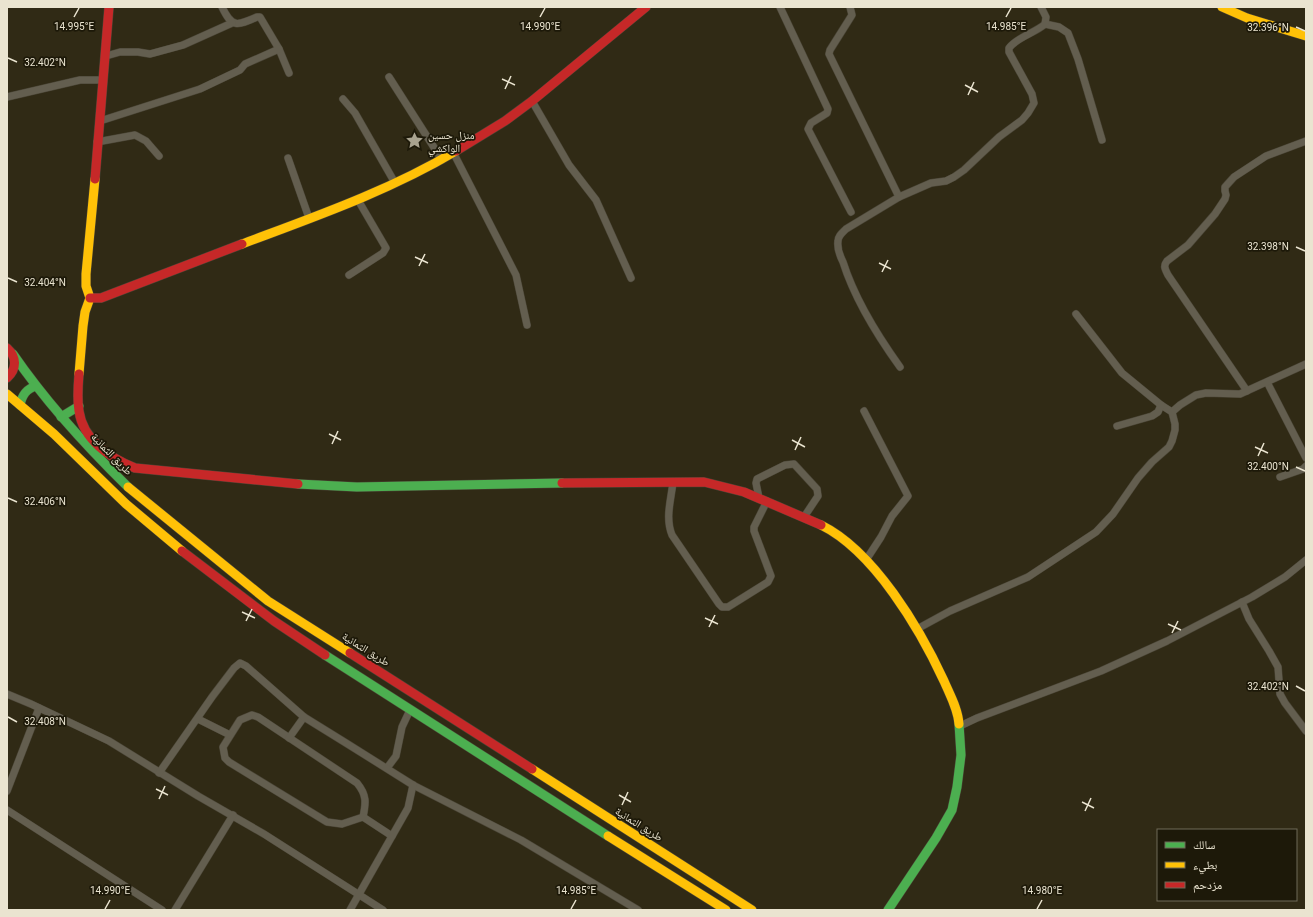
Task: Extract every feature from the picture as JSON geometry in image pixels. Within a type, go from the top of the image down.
[{"type":"street","points":[[109,7],[104,80],[97,142],[86,274],[86,286],[90,298],[84,314],[78,386],[80,419],[99,448],[116,461],[149,470],[278,483],[357,487],[673,482],[710,483],[730,488],[763,500],[831,530],[866,560],[890,589],[918,629],[932,655],[956,708],[960,726],[961,755],[952,810],[936,838],[888,910]]},
{"type":"street","points":[[222,7],[232,23]]},
{"type":"street","points":[[90,298],[102,298],[358,200],[442,160],[485,134],[532,101],[646,7]]},
{"type":"street","points":[[780,7],[828,109],[827,113],[811,123],[808,129],[851,212]]},
{"type":"street","points":[[850,7],[852,15],[829,54],[899,197]]},
{"type":"street","points":[[1041,7],[1046,17],[1046,24]]},
{"type":"street","points":[[1222,7],[1247,18],[1306,36]]},
{"type":"street","points":[[106,56],[120,52],[150,54],[183,45],[232,23],[237,24],[257,17],[260,18],[278,49],[289,73]]},
{"type":"street","points":[[900,367],[887,349],[848,278],[840,255],[838,243],[840,236],[846,229],[899,197],[931,184],[946,181],[954,177],[964,170],[999,137],[1022,120],[1034,103],[1032,94],[1009,52],[1009,48],[1014,43],[1046,24]]},
{"type":"street","points":[[1046,24],[1059,28],[1068,33],[1078,58],[1102,140]]},
{"type":"street","points":[[100,121],[200,89],[240,70],[245,64],[278,49]]},
{"type":"street","points":[[389,77],[442,160]]},
{"type":"street","points":[[7,97],[80,80],[104,80]]},
{"type":"street","points":[[343,99],[355,113],[395,183]]},
{"type":"street","points":[[532,101],[569,165],[596,200],[631,278]]},
{"type":"street","points":[[97,142],[135,135],[146,141],[159,156]]},
{"type":"street","points":[[1247,391],[1168,275],[1164,268],[1164,264],[1167,260],[1188,245],[1216,214],[1225,199],[1225,187],[1234,177],[1266,156],[1306,141]]},
{"type":"street","points":[[453,152],[516,275],[527,325]]},
{"type":"street","points":[[288,158],[309,218]]},
{"type":"street","points":[[349,275],[383,253],[386,248],[358,200]]},
{"type":"street","points":[[918,629],[950,611],[1028,577],[1096,532],[1114,514],[1138,478],[1169,447],[1175,430],[1172,412],[1161,405],[1116,367],[1076,314]]},
{"type":"street","points":[[7,378],[11,375],[15,368],[15,363],[10,351]]},
{"type":"street","name":"طريق الثمانية","points":[[10,351],[61,417],[101,461],[135,494],[268,601],[752,910]]},
{"type":"street","points":[[1172,412],[1196,395],[1216,393],[1233,395],[1240,394],[1306,364]]},
{"type":"street","points":[[1267,382],[1306,458]]},
{"type":"street","points":[[20,405],[24,392],[36,386]]},
{"type":"street","points":[[7,394],[54,434],[121,500],[194,562],[274,621],[410,710],[726,910]]},
{"type":"street","points":[[1117,426],[1152,416],[1158,412],[1161,405]]},
{"type":"street","points":[[61,417],[79,406]]},
{"type":"street","points":[[864,410],[908,496],[892,516],[881,537],[866,560]]},
{"type":"street","points":[[673,482],[668,516],[669,527],[672,535],[719,604],[725,607],[728,607],[768,582],[771,576],[754,531],[763,500],[756,483],[757,479],[785,465],[794,464],[817,489],[818,493],[818,496],[804,518]]},
{"type":"street","points":[[1280,477],[1303,469],[1306,466]]},
{"type":"street","points":[[960,726],[977,718],[1101,671],[1167,641],[1269,587],[1306,560]]},
{"type":"street","points":[[1242,602],[1248,619],[1278,667],[1280,694],[1306,731]]},
{"type":"street","points":[[159,773],[231,672],[240,663],[246,666],[304,717],[413,785],[521,840],[638,910]]},
{"type":"street","points":[[7,694],[109,742],[276,842],[383,910]]},
{"type":"street","points":[[7,791],[39,708]]},
{"type":"street","points":[[387,768],[396,756],[402,727],[410,710]]},
{"type":"street","points":[[252,715],[258,717],[357,783],[365,796],[366,805],[363,817],[342,824],[331,823],[319,818],[229,762],[225,758],[223,747],[240,720],[252,715]]},
{"type":"street","points":[[289,738],[304,717]]},
{"type":"street","points":[[198,719],[230,735]]},
{"type":"street","points":[[350,910],[360,895],[410,805],[413,785]]},
{"type":"street","points":[[7,810],[162,910]]},
{"type":"street","points":[[175,910],[233,816]]},
{"type":"street","points":[[363,817],[392,836]]},
{"type":"traffic: fast","points":[[13,354],[67,423],[128,487]]},
{"type":"traffic: fast","points":[[20,405],[25,393],[36,386]]},
{"type":"traffic: fast","points":[[61,417],[79,406]]},
{"type":"traffic: fast","points":[[298,484],[357,487],[562,483]]},
{"type":"traffic: fast","points":[[325,655],[608,836]]},
{"type":"traffic: fast","points":[[888,910],[936,838],[952,810],[957,787],[961,755],[959,724]]},
{"type":"traffic: slow","points":[[1222,7],[1247,18],[1306,36]]},
{"type":"traffic: slow","points":[[242,244],[378,191],[456,151]]},
{"type":"traffic: slow","points":[[79,374],[85,312],[90,298],[86,286],[86,274],[95,179]]},
{"type":"traffic: slow","points":[[7,394],[54,434],[126,504],[182,551]]},
{"type":"traffic: slow","points":[[128,487],[268,601],[350,653]]},
{"type":"traffic: slow","points":[[821,525],[841,537],[859,553],[877,572],[909,616],[944,681],[957,713],[959,724]]},
{"type":"traffic: slow","points":[[532,769],[752,910]]},
{"type":"traffic: slow","points":[[608,836],[726,910]]},
{"type":"traffic: jam","points":[[95,179],[109,7]]},
{"type":"traffic: jam","points":[[456,151],[505,121],[532,101],[646,7]]},
{"type":"traffic: jam","points":[[90,298],[101,298],[242,244]]},
{"type":"traffic: jam","points":[[7,348],[13,355],[14,359],[13,371],[7,378]]},
{"type":"traffic: jam","points":[[79,374],[78,406],[86,431],[99,447],[116,459],[135,468],[298,484]]},
{"type":"traffic: jam","points":[[562,483],[704,482],[744,492],[821,525]]},
{"type":"traffic: jam","points":[[182,551],[274,621],[325,655]]},
{"type":"traffic: jam","points":[[350,653],[532,769]]},
{"type":"place","name":"منزل حسين الواكشي","points":[[415,141]]}]
